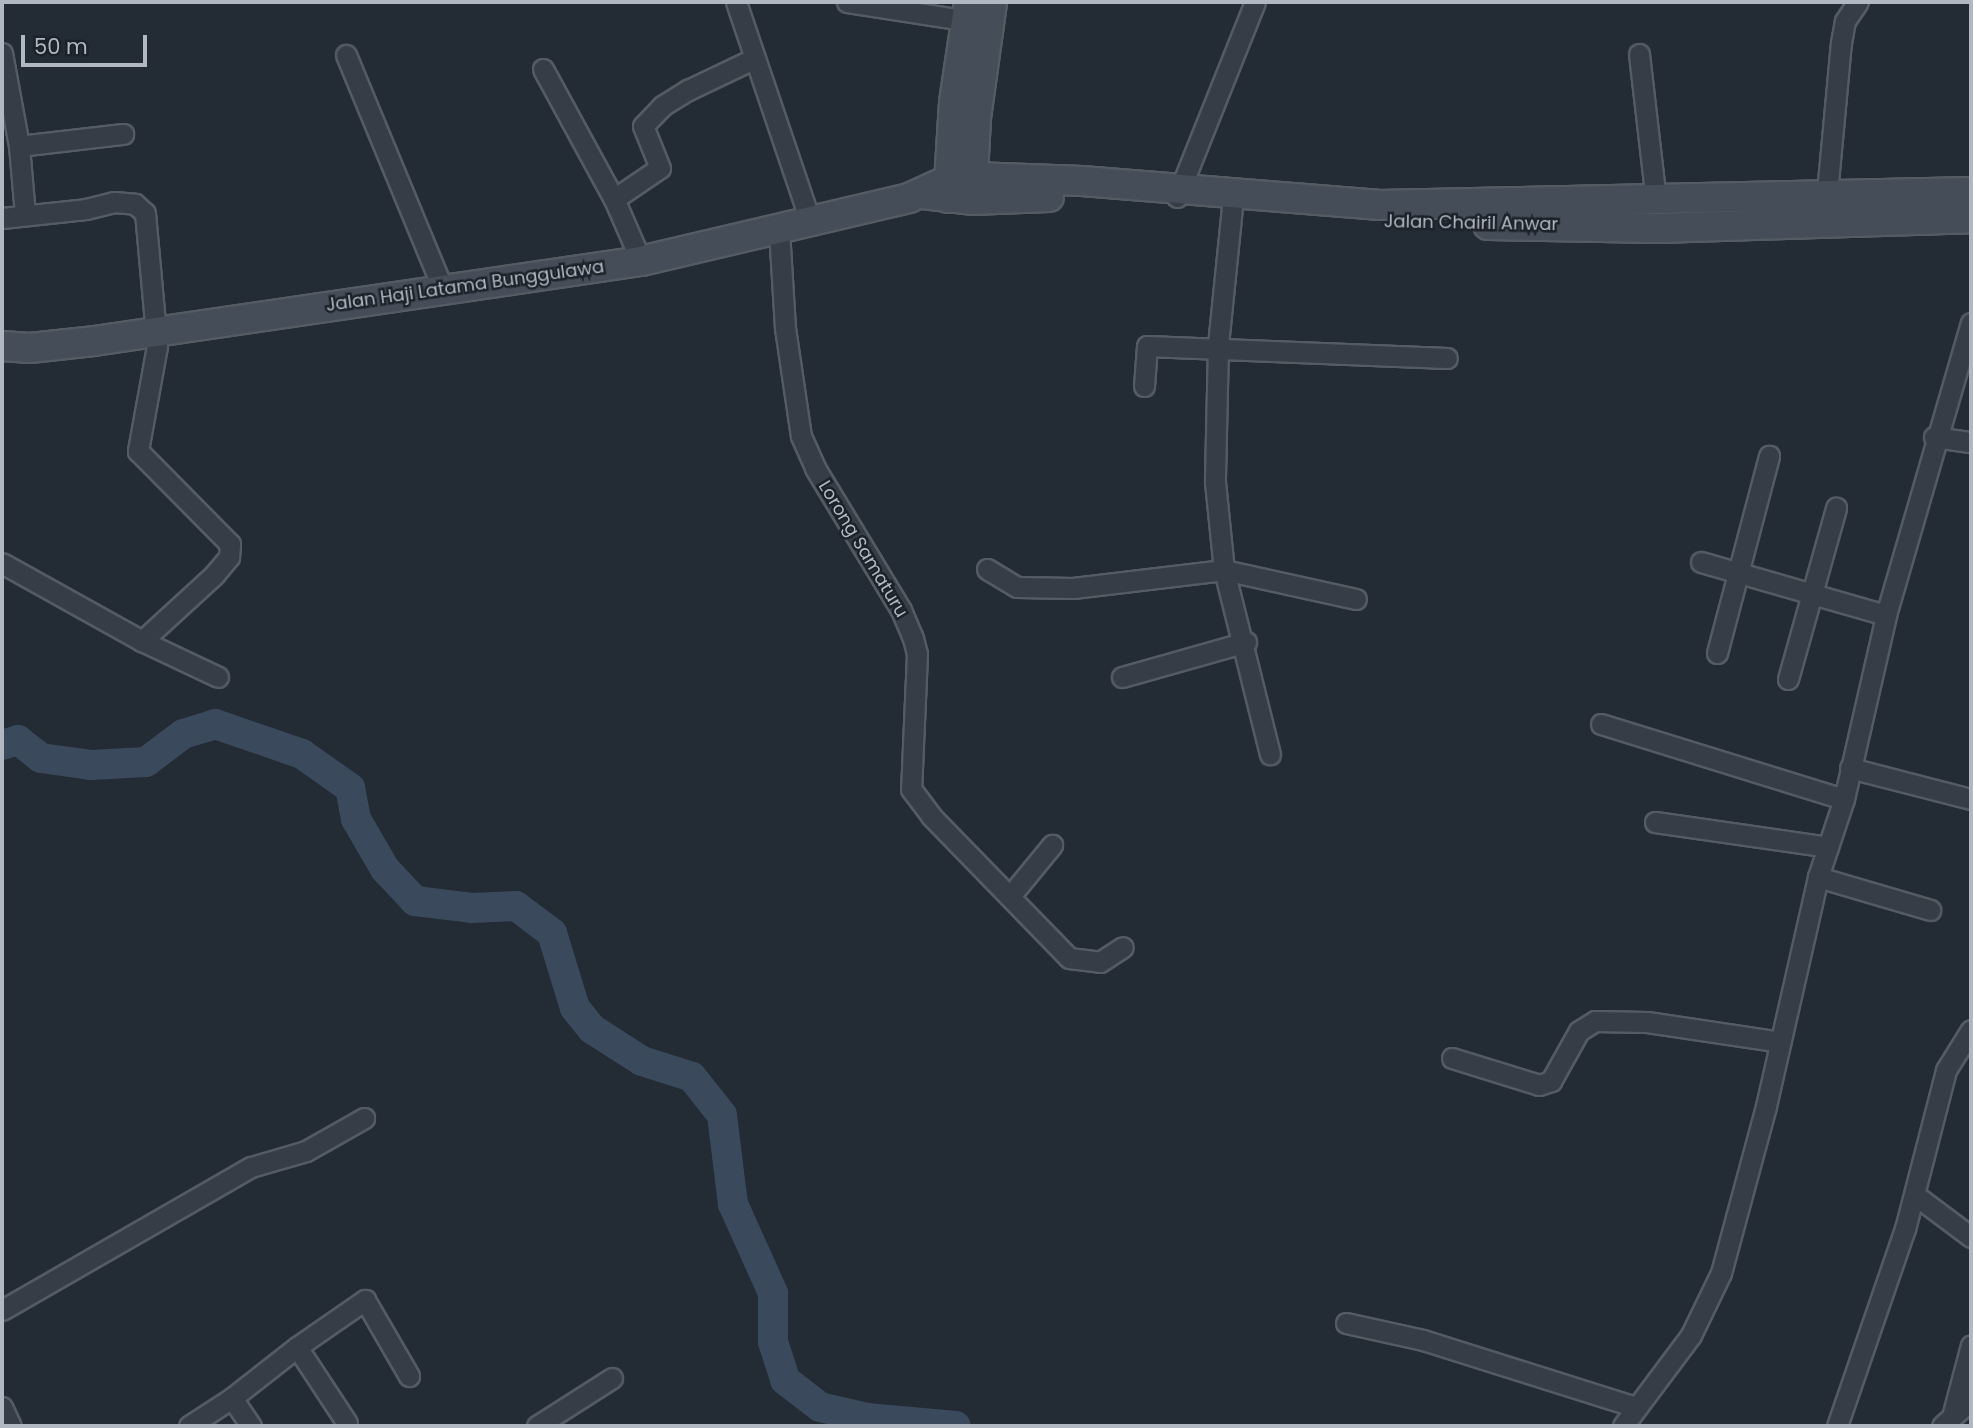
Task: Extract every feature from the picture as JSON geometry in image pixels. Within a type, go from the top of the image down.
[{"type":"main road","points":[[953,190],[977,105],[992,2]]},
{"type":"main road","points":[[953,190],[966,11]]},
{"type":"main road","name":"Jalan Chairil Anwar","points":[[953,190],[1380,205],[1656,202],[1827,193],[1971,192]]},
{"type":"main road","name":"Jalan Haji Latama Bunggulawa","points":[[2,346],[30,348],[155,332],[442,287],[641,261],[953,190]]},
{"type":"main road","name":"Jalan Chairil Anwar","points":[[1178,196],[1232,207],[1370,221],[1646,228],[1971,218]]},
{"type":"street","points":[[736,2],[810,221]]},
{"type":"street","points":[[847,2],[966,11]]},
{"type":"street","points":[[1178,196],[1255,2]]},
{"type":"street","points":[[1827,193],[1841,43],[1845,21],[1858,2]]},
{"type":"street","points":[[2,53],[19,146],[25,215]]},
{"type":"street","points":[[1639,54],[1656,202]]},
{"type":"street","points":[[346,55],[442,287]]},
{"type":"street","points":[[614,199],[660,168],[642,130],[647,120],[688,90],[755,58]]},
{"type":"street","points":[[543,69],[614,199],[641,261]]},
{"type":"street","points":[[19,146],[123,134]]},
{"type":"street","points":[[2,218],[86,209],[114,202],[142,208],[157,346],[138,451],[230,544],[229,557],[214,575],[142,641]]},
{"type":"street","points":[[1232,207],[1218,345],[1213,446],[1224,570],[1246,642],[1270,754]]},
{"type":"street","name":"Lorong Samaturu","points":[[779,230],[785,328],[801,436],[814,468],[889,589],[913,638],[917,654],[911,789],[931,816],[1011,895],[1069,958],[1100,962],[1123,947]]},
{"type":"street","points":[[1623,1426],[1691,1335],[1721,1273],[1781,1042],[1818,877],[1844,799],[1886,615],[1934,437],[1963,377],[1971,323]]},
{"type":"street","points":[[1144,386],[1147,346],[1218,345],[1447,358]]},
{"type":"street","points":[[1934,437],[1971,442]]},
{"type":"street","points":[[1717,653],[1769,456]]},
{"type":"street","points":[[1788,679],[1836,508]]},
{"type":"street","points":[[1701,562],[1811,596],[1886,615]]},
{"type":"street","points":[[2,563],[142,641],[218,677]]},
{"type":"street","points":[[987,569],[1017,587],[1073,588],[1224,570],[1356,599]]},
{"type":"street","points":[[1122,677],[1246,642]]},
{"type":"street","points":[[1601,724],[1844,799]]},
{"type":"street","points":[[1850,768],[1971,799]]},
{"type":"street","points":[[1655,822],[1828,847]]},
{"type":"street","points":[[1011,895],[1052,845]]},
{"type":"street","points":[[1818,877],[1930,910]]},
{"type":"street","points":[[1452,1058],[1539,1085],[1551,1081],[1578,1031],[1595,1021],[1647,1022],[1781,1042]]},
{"type":"street","points":[[1837,1426],[1915,1195],[1946,1070],[1971,1030]]},
{"type":"street","points":[[2,1310],[251,1167],[306,1151],[364,1118]]},
{"type":"street","points":[[1915,1195],[1971,1237]]},
{"type":"street","points":[[189,1426],[232,1398],[297,1347],[365,1300],[409,1376]]},
{"type":"street","points":[[1346,1323],[1423,1340],[1636,1407]]},
{"type":"street","points":[[1947,1421],[1971,1345]]},
{"type":"street","points":[[297,1347],[347,1423]]},
{"type":"street","points":[[537,1426],[612,1378]]},
{"type":"street","points":[[232,1398],[251,1426]]},
{"type":"street","points":[[1947,1421],[1971,1400]]},
{"type":"street","points":[[2,1407],[11,1426]]},
{"type":"waterway","points":[[2,745],[18,740],[41,758],[91,765],[146,762],[183,734],[215,724],[302,754],[350,788],[356,819],[385,869],[415,901],[472,908],[516,906],[552,933],[575,1008],[592,1029],[642,1061],[692,1077],[722,1115],[733,1204],[773,1293],[773,1342],[785,1380],[820,1407],[867,1418],[956,1426]]}]
